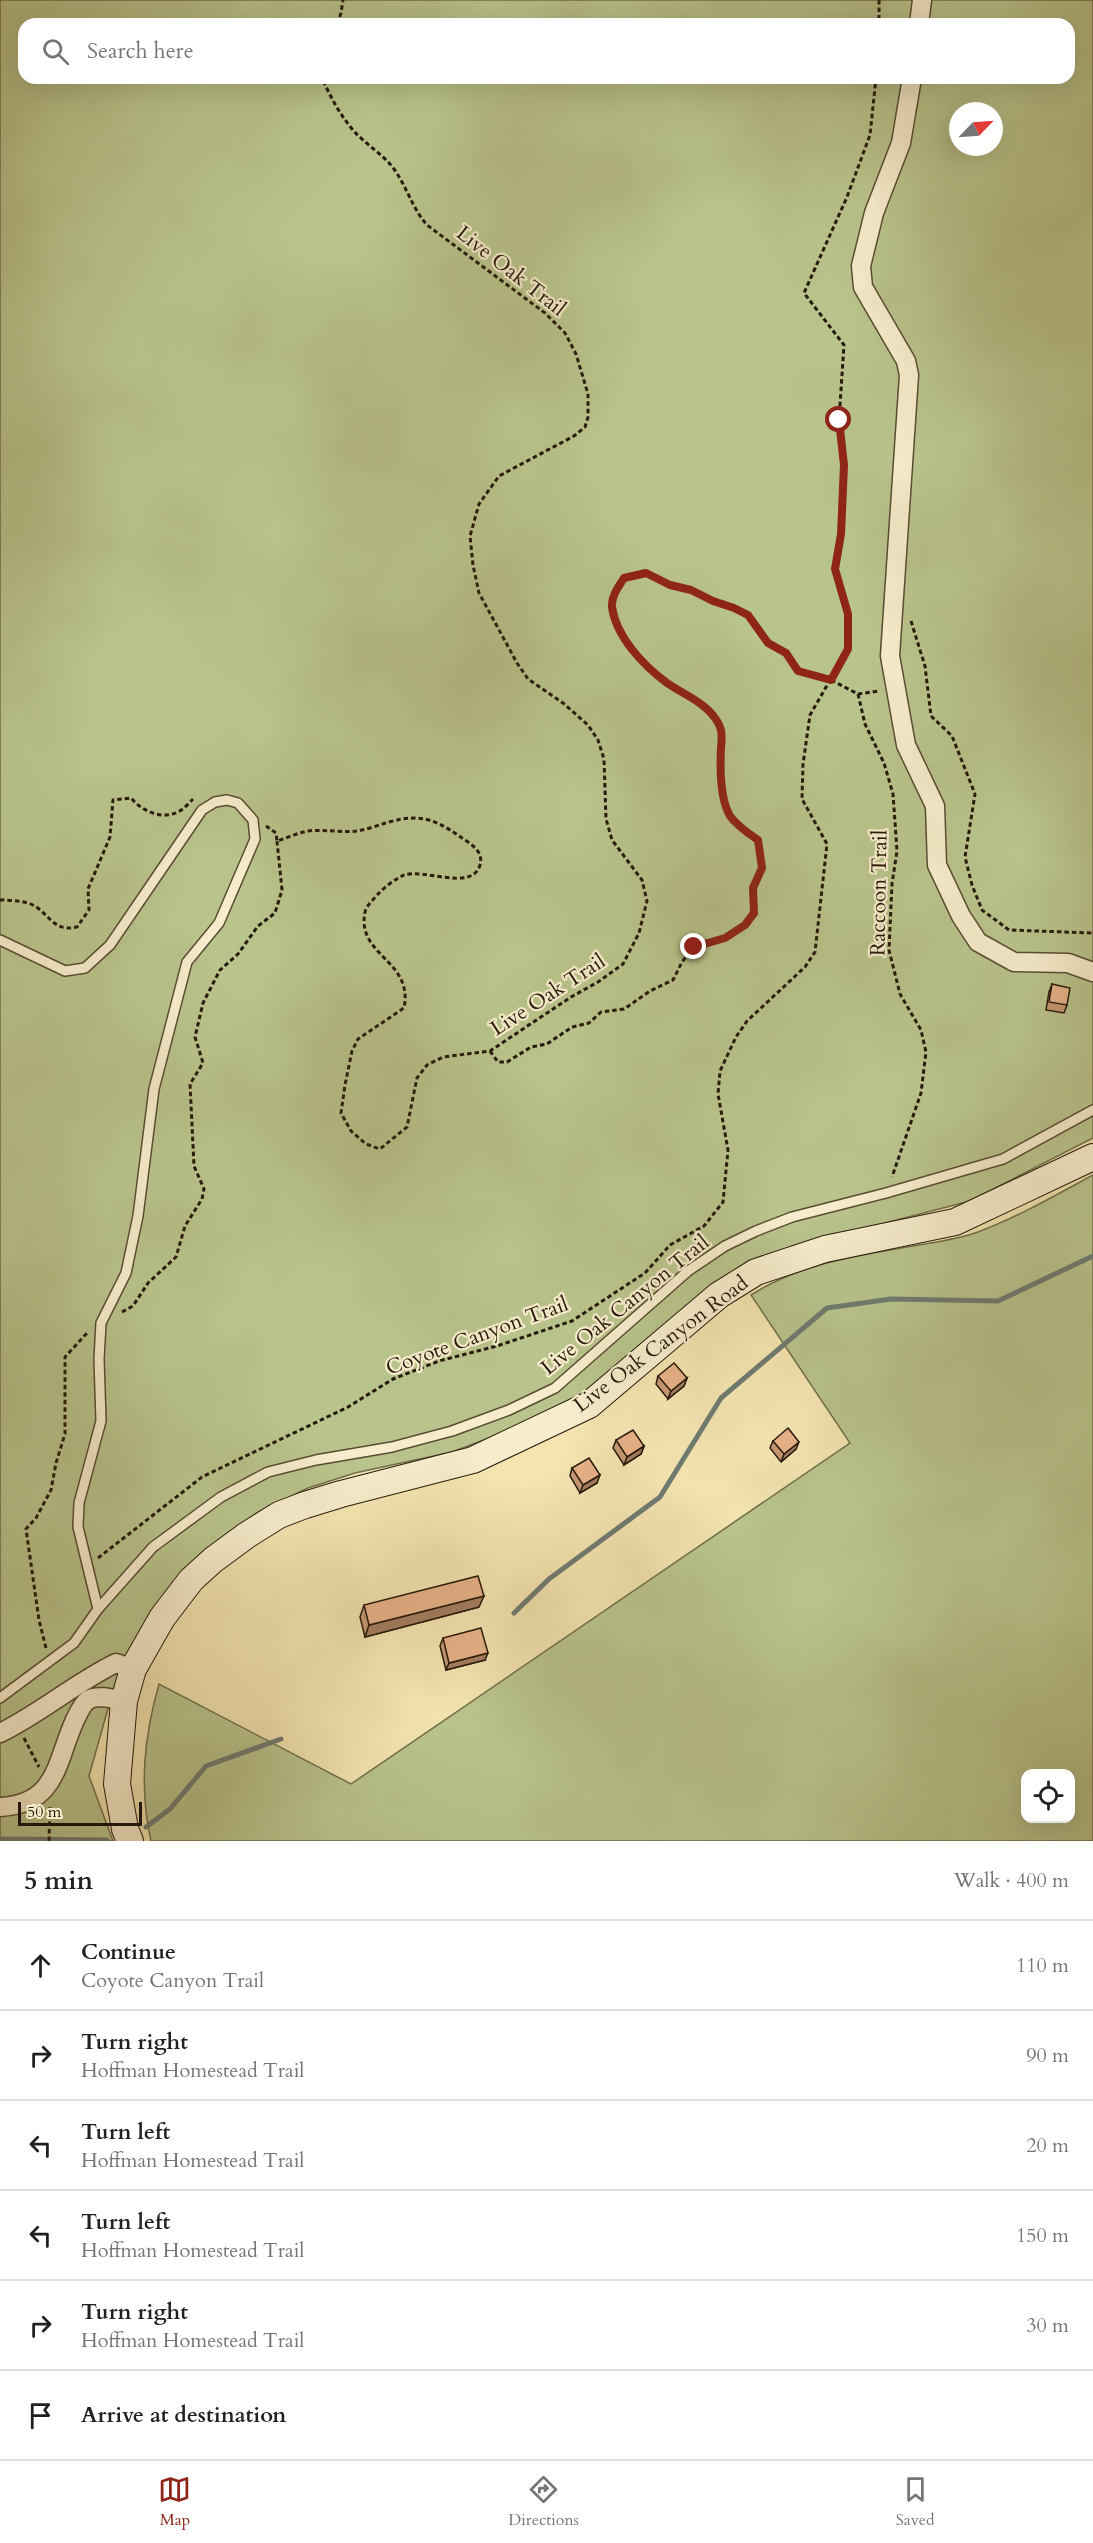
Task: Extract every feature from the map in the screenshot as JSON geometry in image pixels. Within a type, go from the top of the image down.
[{"type":"main road","name":"Live Oak Canyon Road","points":[[130,1841],[123,1821],[117,1784],[124,1710],[133,1669],[162,1618],[190,1580],[213,1560],[279,1515],[341,1494],[473,1460],[589,1405],[719,1295],[756,1272],[825,1249],[955,1222],[1093,1157]]},
{"type":"street","points":[[920,18],[922,0]]},
{"type":"street","points":[[911,84],[901,143],[874,213],[861,266],[863,287],[906,361],[909,375],[890,656],[906,745],[935,806],[937,865],[961,916],[978,942],[1014,962],[1068,963],[1093,972]]},
{"type":"street","points":[[0,1733],[96,1673],[116,1664],[133,1669]]},
{"type":"street","points":[[62,1695],[77,1716]]},
{"type":"street","points":[[0,1807],[11,1806],[30,1799],[49,1787],[77,1716],[88,1700],[100,1697],[124,1710]]},
{"type":"lane","points":[[0,940],[65,971],[85,968],[110,945],[202,810],[215,802],[227,800],[238,803],[253,820],[256,830],[252,850],[219,923],[188,962],[154,1089],[138,1216],[126,1273],[101,1323],[99,1359],[101,1421],[79,1503],[78,1527],[98,1609]]},
{"type":"lane","name":"Live Oak Canyon Trail","points":[[0,1698],[74,1643],[98,1609],[153,1548],[221,1497],[268,1472],[316,1460],[392,1447],[452,1431],[509,1410],[555,1388],[688,1271],[725,1246],[792,1217],[1003,1159],[1093,1110]]},
{"type":"path","points":[[339,18],[343,0]]},
{"type":"path","points":[[879,0],[879,18]]},
{"type":"path","name":"Live Oak Trail","points":[[253,820],[276,833],[277,841],[307,831],[359,831],[410,817],[436,821],[476,848],[481,856],[480,866],[473,875],[461,879],[405,875],[383,889],[365,910],[365,927],[372,946],[394,967],[403,980],[407,995],[404,1008],[358,1039],[352,1050],[341,1113],[351,1131],[366,1144],[380,1149],[407,1127],[417,1078],[427,1065],[443,1057],[490,1051],[623,964],[639,933],[647,901],[642,880],[612,840],[606,819],[604,759],[598,740],[588,725],[563,703],[528,679],[516,663],[479,593],[473,565],[470,536],[479,504],[499,476],[574,436],[585,427],[588,417],[588,394],[576,354],[565,333],[545,313],[427,225],[417,214],[405,187],[393,168],[353,130],[337,108],[325,84]]},
{"type":"path","name":"Coyote Canyon Trail","points":[[85,1562],[100,1558],[202,1477],[348,1407],[393,1379],[439,1362],[572,1321],[645,1273],[670,1245],[704,1226],[723,1202],[728,1150],[718,1094],[720,1071],[736,1037],[747,1021],[805,967],[814,952],[826,844],[802,799],[803,764],[810,715],[848,649],[848,614],[835,569],[841,534],[844,477],[839,420],[844,345],[804,292],[847,197],[870,135],[875,84]]},
{"type":"path","points":[[490,1051],[498,1062],[507,1062],[531,1047],[548,1044],[572,1027],[589,1023],[601,1012],[624,1009],[650,991],[673,980],[682,962],[694,947],[725,938],[745,925],[754,913],[753,888],[762,868],[758,840],[742,829],[730,816],[724,800],[721,749],[723,734],[715,718],[700,704],[666,682],[622,636],[612,606],[614,594],[624,578],[646,573],[670,585],[691,590],[748,615],[768,643],[786,653],[798,671],[831,680],[858,694],[895,688]]},
{"type":"path","points":[[910,615],[912,632],[925,666],[931,716],[952,736],[975,794],[965,857],[972,885],[982,910],[1009,930],[1093,933]]},
{"type":"path","name":"Raccoon Trail","points":[[858,694],[865,724],[884,763],[893,794],[897,851],[892,884],[889,950],[900,994],[921,1030],[926,1052],[921,1093],[886,1193]]},
{"type":"path","points":[[0,900],[30,904],[57,926],[67,929],[77,927],[90,910],[88,889],[110,837],[113,800],[131,798],[139,808],[157,815],[178,812],[194,798],[210,799],[215,802]]},
{"type":"green space","points":[[0,0],[1093,0],[1093,1138],[970,1201],[796,1246],[593,1392],[510,1430],[452,1452],[355,1473],[308,1488],[257,1513],[209,1549],[141,1631],[114,1687],[89,1776],[113,1841],[0,1841]]},
{"type":"green space","points":[[1093,1175],[1093,1841],[151,1841],[145,1801],[145,1762],[150,1723],[159,1684],[351,1784],[850,1443],[751,1295],[788,1276],[826,1263],[952,1239],[978,1232],[1022,1213]]},
{"type":"building","points":[[1052,984],[1070,988],[1067,1005],[1049,1002]]},
{"type":"building","points":[[674,1363],[687,1378],[671,1391],[658,1376]]},
{"type":"building","points":[[788,1428],[799,1442],[784,1454],[773,1441]]},
{"type":"building","points":[[633,1430],[644,1446],[627,1457],[616,1440]]},
{"type":"building","points":[[589,1458],[600,1475],[583,1485],[572,1468]]},
{"type":"building","points":[[478,1576],[484,1596],[369,1625],[364,1605]]},
{"type":"building","points":[[481,1628],[488,1653],[449,1663],[443,1638]]},
{"type":"waterway","points":[[514,1613],[549,1579],[660,1497],[721,1398],[827,1308],[891,1299],[998,1301],[1093,1256]]},
{"type":"waterway","points":[[146,1827],[170,1809],[206,1766],[281,1739]]},
{"type":"waterway","points":[[0,1839],[107,1840]]},
{"type":"route","points":[[694,947],[725,938],[745,925],[754,913],[753,888],[762,868],[758,840],[742,829],[730,816],[724,800],[721,749],[723,734],[715,718],[700,704],[666,682],[622,636],[612,606],[614,594],[624,578],[646,573],[670,585],[691,590],[748,615],[768,643],[786,653],[798,671],[831,680],[848,649],[848,614],[835,569],[841,534],[844,465],[839,420]]}]
